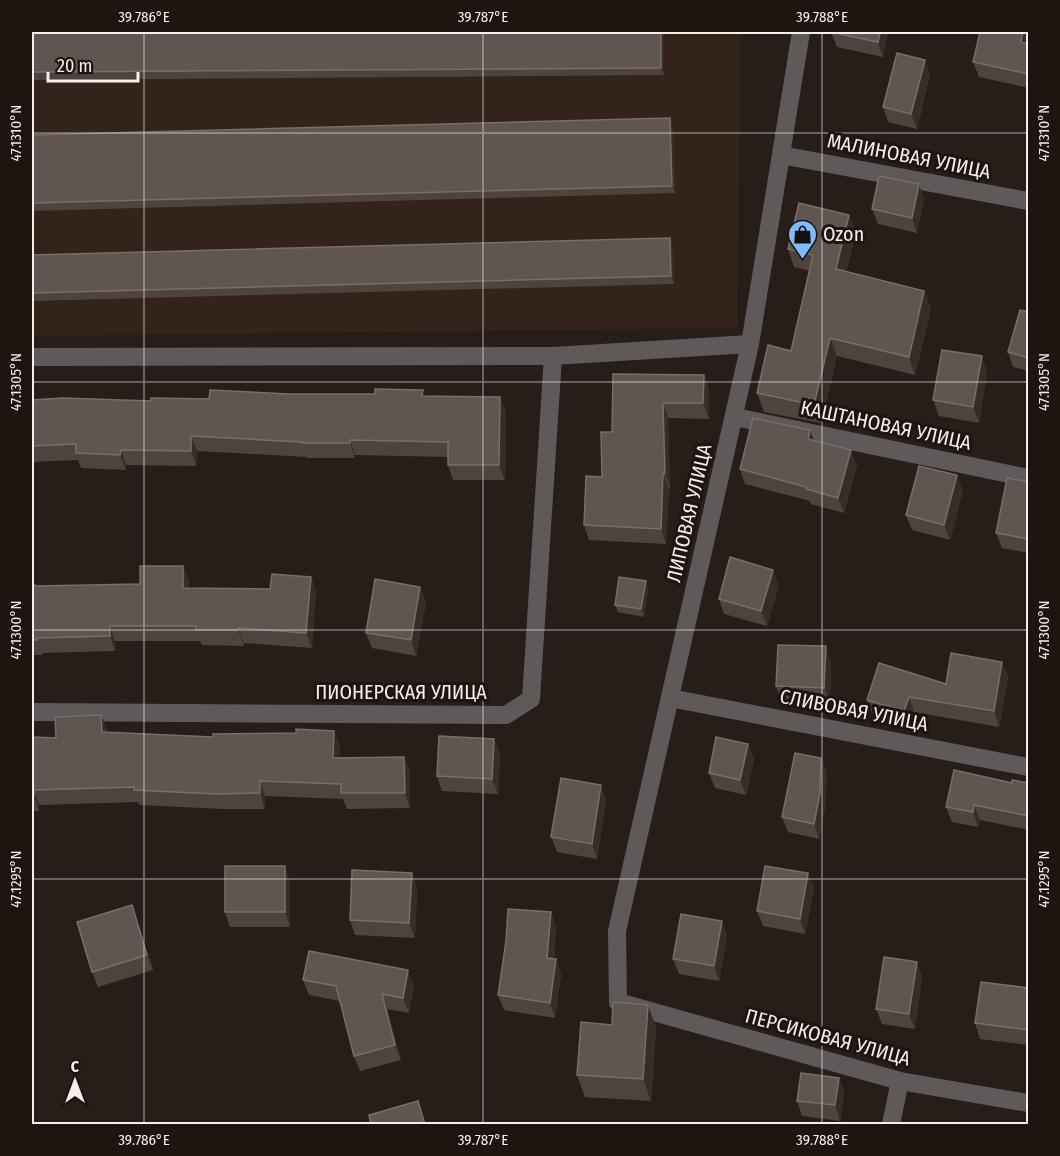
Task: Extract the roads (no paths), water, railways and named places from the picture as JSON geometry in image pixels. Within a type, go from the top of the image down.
[{"type":"street","name":"ЛИПОВАЯ УЛИЦА","points":[[618,1002],[617,931],[750,344],[801,32]]},
{"type":"street","name":"МАЛИНОВАЯ УЛИЦА","points":[[781,155],[1029,201]]},
{"type":"street","points":[[32,357],[553,356],[750,344]]},
{"type":"street","name":"ПИОНЕРСКАЯ УЛИЦА","points":[[32,712],[506,715],[531,699],[553,356]]},
{"type":"street","name":"КАШТАНОВАЯ УЛИЦА","points":[[735,417],[1029,478]]},
{"type":"street","name":"СЛИВОВАЯ УЛИЦА","points":[[670,698],[1029,767]]},
{"type":"street","name":"ПЕРСИКОВАЯ УЛИЦА","points":[[618,1002],[900,1081],[1029,1103]]},
{"type":"street","points":[[891,1125],[900,1081]]},
{"type":"place","name":"Ozon","points":[[802,260]]}]
